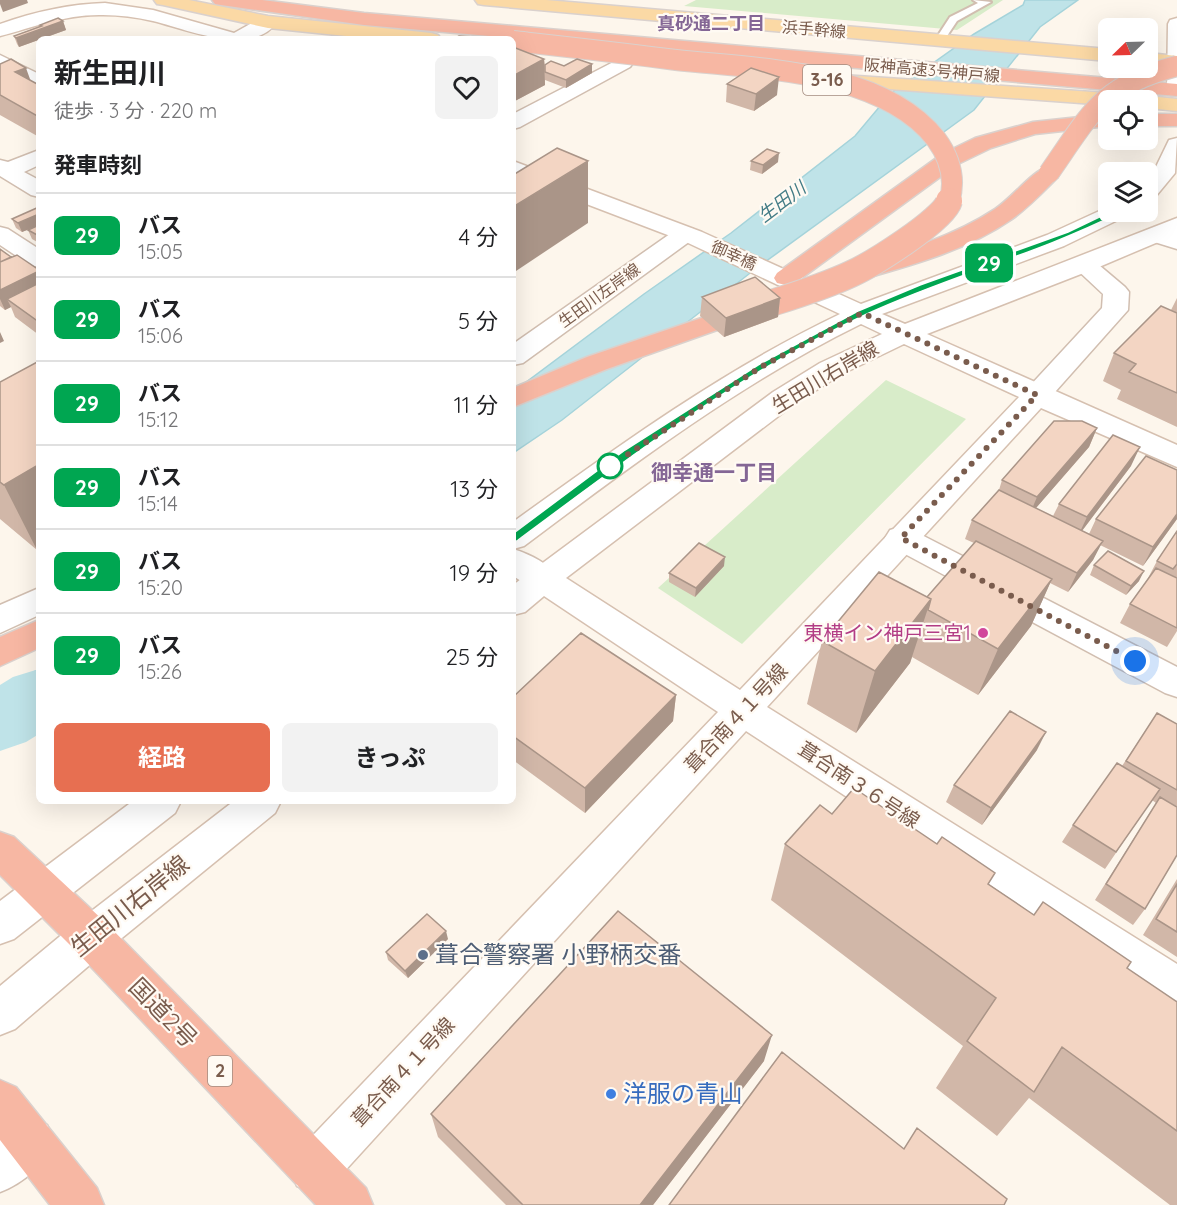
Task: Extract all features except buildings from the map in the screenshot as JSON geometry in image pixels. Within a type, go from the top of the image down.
[{"type":"highway","name":"阪神高速3号神戸線","points":[[221,0],[364,19],[1177,88]]},
{"type":"highway","name":"3-16","points":[[311,0],[345,6],[1040,69],[1177,70]]},
{"type":"highway","name":"阪神高速3号神戸線","points":[[463,8],[1098,62]]},
{"type":"highway","points":[[364,19],[478,36]]},
{"type":"highway","name":"3-16","points":[[516,41],[812,77],[845,84],[879,96],[909,114],[927,128],[945,151],[953,190],[947,209],[923,229],[852,274]]},
{"type":"highway","points":[[1158,67],[1177,70]]},
{"type":"highway","name":"3-16","points":[[516,397],[597,363],[852,274],[902,260],[991,221],[1019,203],[1049,173],[1092,114],[1112,93],[1135,79],[1177,70]]},
{"type":"highway","points":[[1158,120],[1177,120]]},
{"type":"highway","points":[[780,275],[950,159],[982,143],[1033,128],[1098,121]]},
{"type":"highway","points":[[0,653],[36,635]]},
{"type":"highway","name":"国道2号","points":[[0,849],[91,938],[349,1205]]},
{"type":"highway","points":[[0,1103],[16,1155],[80,1205]]},
{"type":"main road","points":[[163,0],[268,22],[402,36]]},
{"type":"main road","name":"浜手幹線","points":[[484,0],[1098,55]]},
{"type":"main road","points":[[516,48],[688,70],[1098,98]]},
{"type":"main road","points":[[1158,63],[1177,70]]},
{"type":"main road","points":[[1158,103],[1177,105]]},
{"type":"street","points":[[0,30],[33,18],[61,12],[106,9],[169,20],[222,36]]},
{"type":"street","points":[[243,36],[268,22]]},
{"type":"street","points":[[1177,24],[1177,88]]},
{"type":"street","points":[[0,61],[36,80]]},
{"type":"street","points":[[516,121],[623,63]]},
{"type":"street","points":[[1158,180],[1164,173],[1177,145]]},
{"type":"street","points":[[4,169],[36,158]]},
{"type":"street","points":[[4,169],[36,188]]},
{"type":"street","name":"御幸橋","points":[[516,169],[690,236],[780,275],[1037,395],[1177,457]]},
{"type":"street","name":"生田川右岸線","points":[[516,536],[629,452],[761,367],[862,313],[924,287],[1071,234],[1098,221]]},
{"type":"street","points":[[4,241],[36,231]]},
{"type":"street","name":"生田川右岸線","points":[[516,596],[528,570],[828,370],[902,333],[1170,234]]},
{"type":"street","name":"生田川左岸線","points":[[516,355],[690,236]]},
{"type":"street","points":[[4,241],[36,258]]},
{"type":"street","name":"葺合南４１号線","points":[[314,1169],[744,711],[901,538],[1115,310],[1116,292],[1084,265]]},
{"type":"street","points":[[901,538],[1177,683]]},
{"type":"street","name":"葺合南３６号線","points":[[528,570],[1177,988]]},
{"type":"street","points":[[0,620],[36,602]]},
{"type":"street","points":[[0,925],[158,804]]},
{"type":"street","name":"生田川右岸線","points":[[0,1014],[258,804]]},
{"type":"lane","points":[[944,41],[953,19],[986,2],[978,0]]},
{"type":"green space","points":[[696,0],[1003,0],[957,30],[684,6]]},
{"type":"green space","points":[[886,380],[966,419],[742,644],[658,588]]},
{"type":"water","points":[[1025,0],[1078,0],[1040,27],[974,110],[754,270],[562,420],[516,451],[516,390],[644,294],[731,233],[855,136],[891,93],[974,34],[1023,5]]},
{"type":"water","points":[[36,671],[36,726],[4,689]]},
{"type":"waterway","name":"生田川","points":[[0,721],[36,700]]},
{"type":"bus line","name":"29","points":[[516,536],[629,452],[761,367],[862,313],[924,287],[1098,222]]},
{"type":"place","name":"東横イン神戸三宮1","points":[[983,633]]},
{"type":"place","name":"葺合警察署 小野柄交番","points":[[423,955]]},
{"type":"place","name":"洋服の青山","points":[[611,1094]]},
{"type":"district","name":"真砂通二丁目","points":[[711,24]]},
{"type":"district","name":"御幸通一丁目","points":[[714,473]]},
{"type":"route","points":[[610,466],[761,367],[862,313],[1037,395],[901,538],[1135,661]]}]
